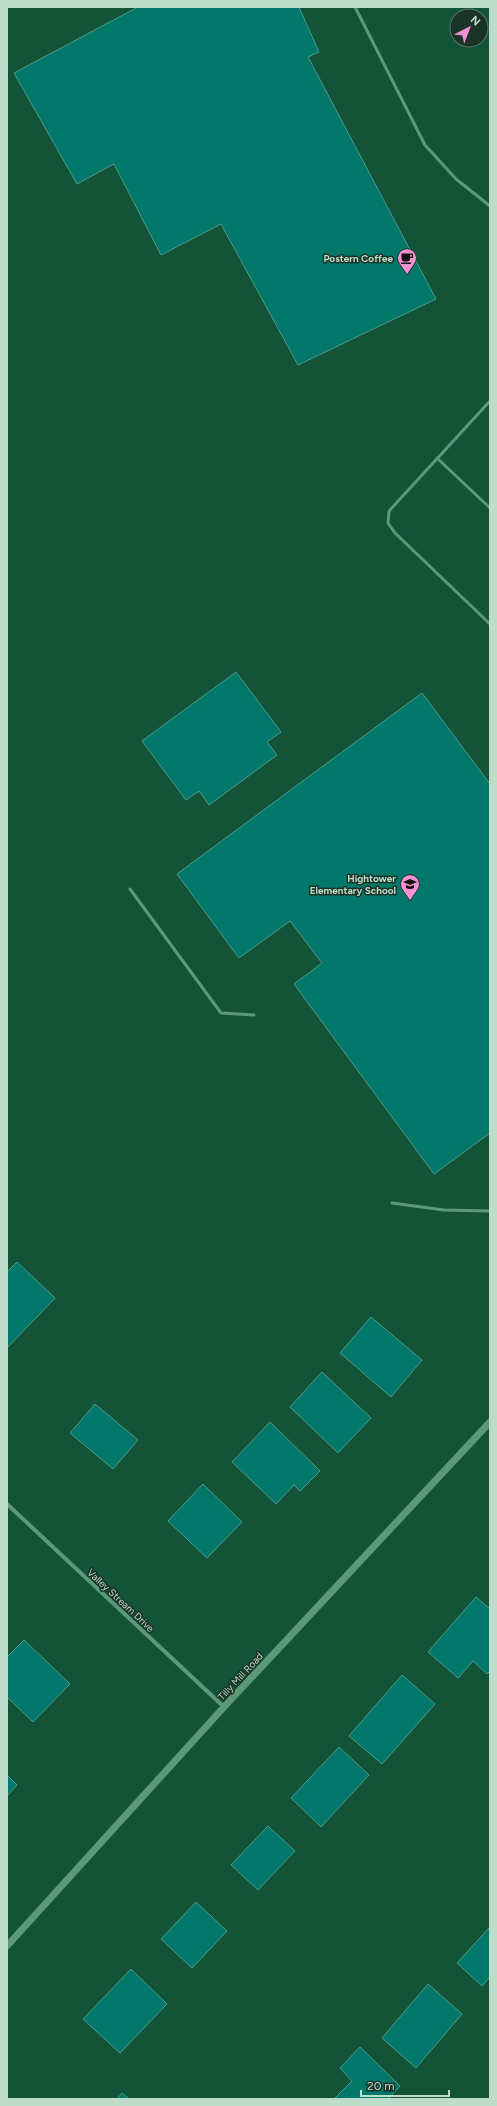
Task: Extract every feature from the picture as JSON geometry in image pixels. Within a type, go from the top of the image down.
[{"type":"street","name":"Tilly Mill Road","points":[[7,1946],[224,1707],[490,1422]]},
{"type":"street","name":"Valley Stream Drive","points":[[7,1504],[224,1707]]},
{"type":"lane","points":[[355,7],[425,145],[456,179],[490,206]]},
{"type":"lane","points":[[490,401],[389,511],[388,523],[395,534],[490,624]]},
{"type":"lane","points":[[486,407],[490,411]]},
{"type":"lane","points":[[437,458],[490,508]]},
{"type":"lane","points":[[130,889],[221,1012],[254,1015]]},
{"type":"lane","points":[[392,1203],[444,1210],[490,1211]]},
{"type":"building","points":[[138,7],[299,7],[319,52],[308,57],[436,299],[298,365],[221,224],[161,255],[114,164],[77,184],[14,73]]},
{"type":"building","points":[[236,672],[281,732],[267,742],[277,755],[209,805],[199,791],[186,800],[142,741]]},
{"type":"building","points":[[422,693],[490,784],[490,1133],[434,1174],[294,984],[322,963],[290,921],[239,958],[177,874]]},
{"type":"building","points":[[17,1262],[55,1298],[7,1348],[7,1272]]},
{"type":"building","points":[[371,1317],[422,1360],[391,1397],[340,1353]]},
{"type":"building","points":[[322,1372],[371,1418],[338,1453],[290,1407]]},
{"type":"building","points":[[95,1404],[138,1440],[113,1469],[70,1433]]},
{"type":"building","points":[[270,1422],[320,1471],[300,1491],[294,1485],[276,1504],[232,1462]]},
{"type":"building","points":[[203,1484],[242,1522],[207,1558],[168,1521]]},
{"type":"building","points":[[476,1597],[490,1609],[490,1671],[487,1674],[473,1661],[458,1678],[428,1652]]},
{"type":"building","points":[[24,1640],[70,1684],[33,1722],[7,1697],[7,1657]]},
{"type":"building","points":[[402,1675],[435,1704],[382,1764],[349,1736]]},
{"type":"building","points":[[339,1747],[369,1775],[321,1827],[291,1798]]},
{"type":"building","points":[[7,1775],[17,1785],[7,1796]]},
{"type":"building","points":[[268,1826],[295,1851],[258,1890],[231,1865]]},
{"type":"building","points":[[196,1902],[227,1931],[192,1968],[161,1939]]},
{"type":"building","points":[[490,1927],[490,1977],[482,1986],[457,1963]]},
{"type":"building","points":[[131,1969],[167,2004],[120,2053],[83,2019]]},
{"type":"building","points":[[428,1984],[462,2014],[416,2068],[382,2038]]},
{"type":"building","points":[[360,2047],[400,2086],[388,2099],[334,2099],[352,2081],[340,2068]]},
{"type":"building","points":[[122,2093],[129,2099],[117,2099]]},
{"type":"place","name":"Postern Coffee","points":[[407,275]]},
{"type":"place","name":"Hightower Elementary School","points":[[410,901]]}]
